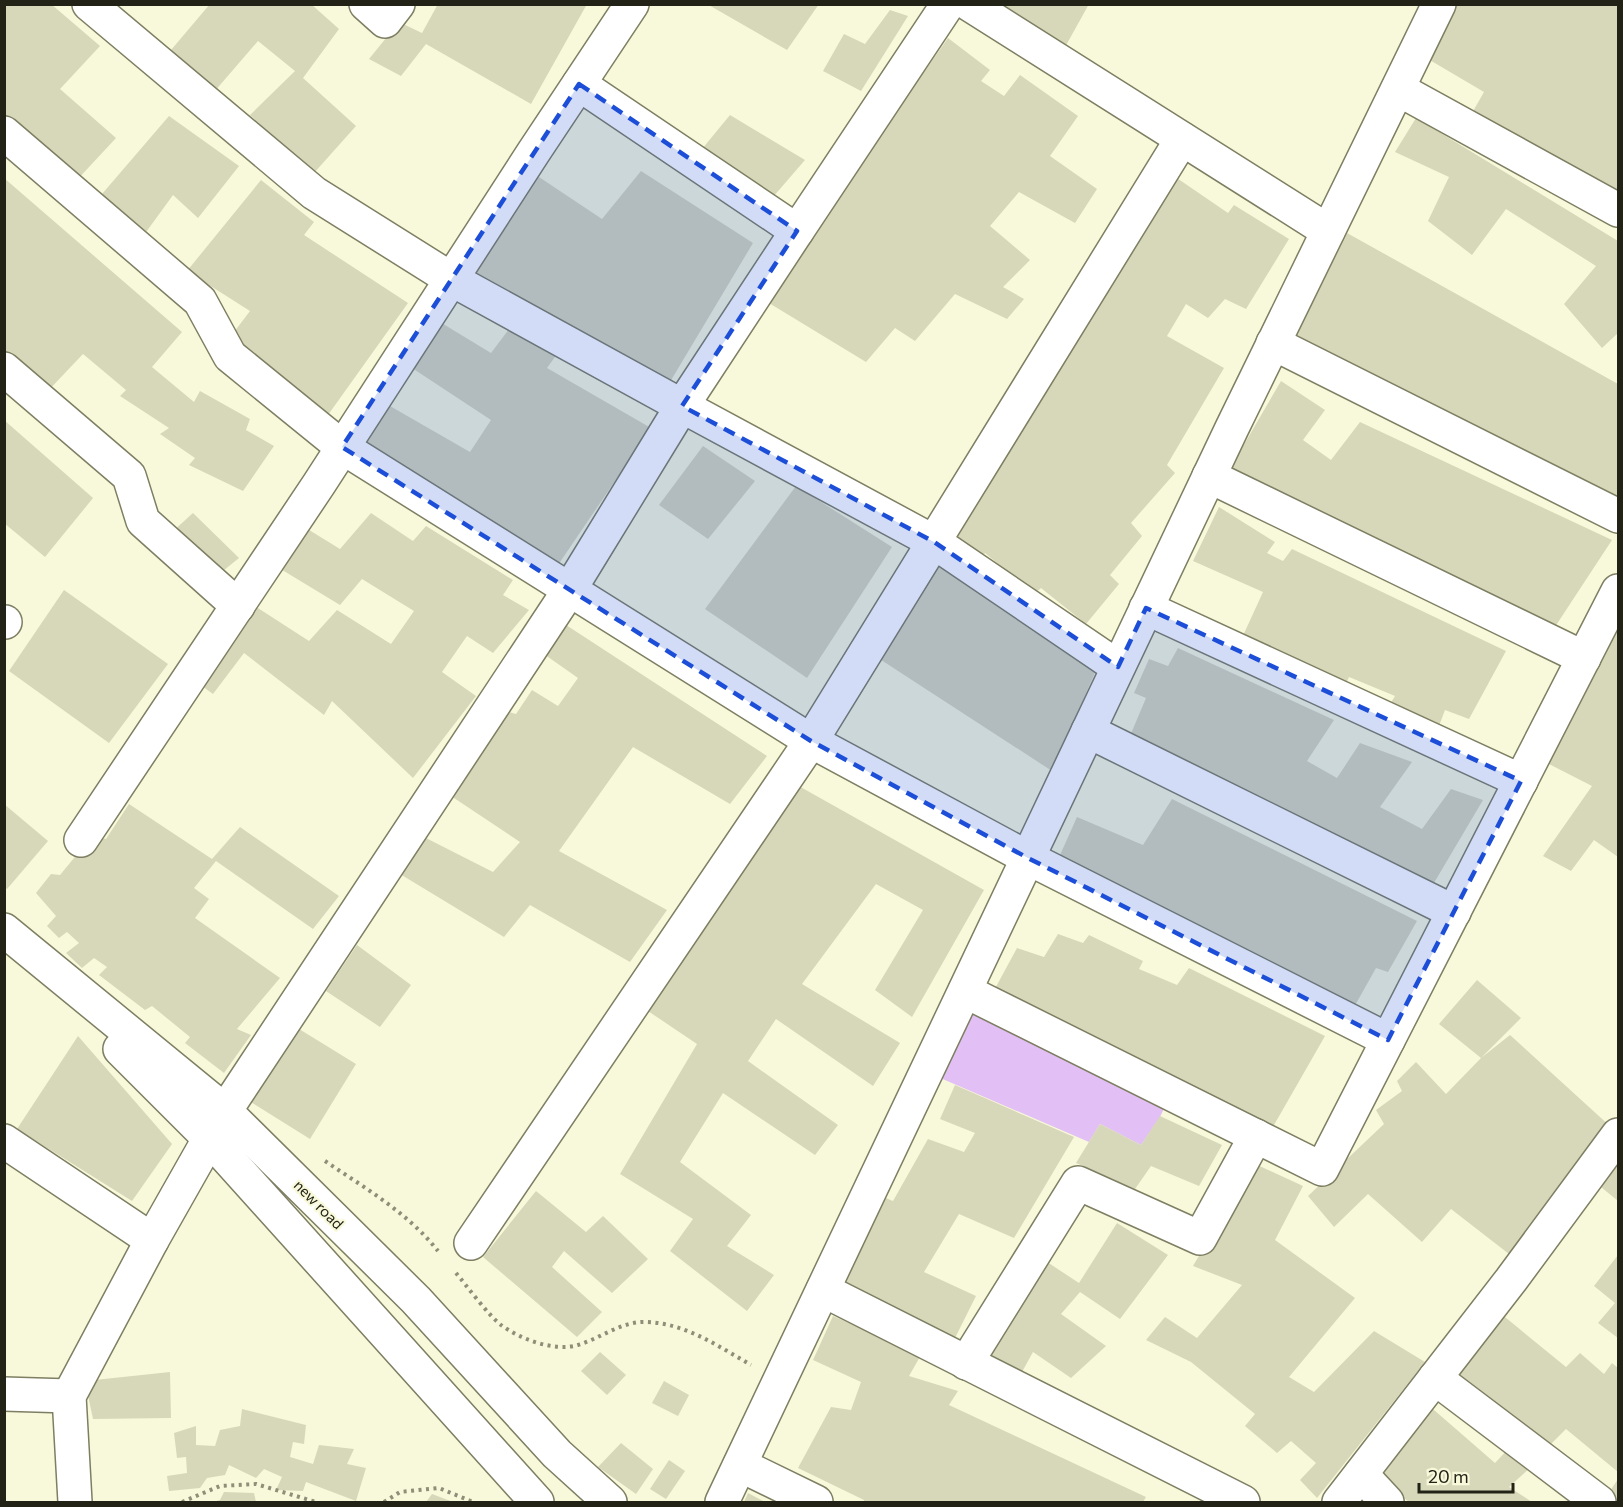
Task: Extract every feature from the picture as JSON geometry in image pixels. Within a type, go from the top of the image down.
[{"type":"street","points":[[89,4],[314,193],[451,279],[934,542],[1118,667]]},
{"type":"street","points":[[366,4],[385,21],[398,4]]},
{"type":"street","points":[[81,840],[238,606],[632,4]]},
{"type":"street","points":[[75,1503],[69,1396],[152,1240],[225,1111],[570,589],[682,406],[948,4]]},
{"type":"street","points":[[969,4],[1328,231]]},
{"type":"street","points":[[722,1503],[1209,476],[1439,4]]},
{"type":"street","points":[[579,84],[797,231]]},
{"type":"street","points":[[1398,89],[1618,210]]},
{"type":"street","points":[[4,133],[200,301],[230,356],[342,447],[811,741],[1028,858],[1388,1040]]},
{"type":"street","points":[[456,1257],[811,741],[1182,139]]},
{"type":"street","points":[[1274,343],[1618,516]]},
{"type":"street","points":[[4,369],[129,476],[143,521],[238,606]]},
{"type":"street","points":[[1209,476],[1584,658]]},
{"type":"street","points":[[965,992],[1322,1169],[1618,591]]},
{"type":"street","points":[[1146,608],[1521,781]]},
{"type":"street","points":[[1088,731],[1454,912]]},
{"type":"street","name":"new road","points":[[4,930],[225,1111],[416,1300],[557,1454],[610,1503]]},
{"type":"street","name":"new road","points":[[4,930],[210,1139],[537,1503]]},
{"type":"street","points":[[1339,1503],[1511,1280],[1618,1135]]},
{"type":"street","points":[[966,1363],[1078,1183],[1200,1238],[1256,1136]]},
{"type":"street","points":[[4,1141],[152,1240]]},
{"type":"street","points":[[823,1290],[1221,1498]]},
{"type":"street","points":[[1435,1378],[1599,1503]]},
{"type":"street","points":[[4,1394],[69,1396]]},
{"type":"street","points":[[740,1465],[816,1503]]},
{"type":"street","points":[[1361,1474],[1387,1503]]},
{"type":"path","points":[[317,1155],[391,1205],[430,1241],[456,1257],[500,1324],[536,1343],[556,1347],[576,1346],[617,1327],[644,1322],[671,1325],[696,1334],[780,1381]]},
{"type":"path","points":[[182,1503],[220,1486],[256,1484],[316,1503]]},
{"type":"path","points":[[384,1503],[400,1492],[439,1488],[473,1503]]},
{"type":"highlighted area","points":[[579,84],[797,231],[682,406],[934,542],[1118,667],[1146,608],[1521,781],[1388,1040],[1028,858],[811,741],[342,447]]},
{"type":"shaded area","points":[[965,991],[1171,1094],[1160,1117],[1141,1145],[1100,1124],[1089,1142],[931,1074]]},
{"type":"building","points":[[4,4],[51,4],[100,46],[60,89],[116,138],[76,181],[4,119]]},
{"type":"building","points":[[210,4],[311,4],[339,29],[303,78],[356,126],[314,173],[250,115],[295,71],[258,41],[214,92],[171,50]]},
{"type":"building","points":[[438,4],[587,4],[531,104],[426,44],[401,76],[369,59],[399,22],[422,33]]},
{"type":"building","points":[[707,4],[819,4],[787,50]]},
{"type":"building","points":[[986,4],[1089,4],[1064,49]]},
{"type":"building","points":[[1456,4],[1618,4],[1618,203],[1468,120],[1484,92],[1428,59]]},
{"type":"building","points":[[890,10],[908,16],[861,91],[823,71],[844,34],[865,44]]},
{"type":"building","points":[[948,38],[990,70],[981,81],[1004,96],[1020,75],[1078,116],[1050,156],[1097,189],[1075,223],[1019,192],[990,226],[1030,260],[1003,287],[1024,299],[1007,319],[955,294],[915,341],[895,328],[866,362],[764,300]]},
{"type":"building","points":[[730,115],[805,160],[773,197],[702,149]]},
{"type":"building","points":[[169,116],[239,166],[198,218],[173,195],[141,239],[96,201]]},
{"type":"building","points":[[1416,118],[1618,241],[1618,333],[1602,348],[1564,304],[1596,266],[1506,209],[1472,255],[1428,221],[1449,177],[1395,152]]},
{"type":"building","points":[[641,171],[753,243],[667,387],[463,276],[533,173],[602,219]]},
{"type":"building","points":[[1171,174],[1228,213],[1234,205],[1289,239],[1246,309],[1225,299],[1208,318],[1186,304],[1167,336],[1224,368],[1167,465],[1175,473],[1131,523],[1142,536],[1110,575],[1119,584],[1086,624],[1041,588],[1034,594],[985,553],[980,559],[953,532]]},
{"type":"building","points":[[4,178],[182,332],[152,367],[194,402],[200,391],[250,419],[246,430],[274,446],[243,491],[189,465],[195,458],[160,434],[169,428],[120,396],[126,390],[83,354],[45,394],[4,359]]},
{"type":"building","points":[[261,180],[314,222],[304,235],[408,303],[328,415],[231,336],[250,311],[187,271]]},
{"type":"building","points":[[1347,233],[1618,384],[1618,506],[1293,341]]},
{"type":"building","points":[[435,319],[491,353],[512,325],[560,350],[547,368],[651,428],[556,568],[353,445],[383,402],[470,452],[491,420],[406,364]]},
{"type":"building","points":[[1281,381],[1325,410],[1303,440],[1331,460],[1360,422],[1612,540],[1551,633],[1225,477]]},
{"type":"building","points":[[4,420],[93,498],[45,557],[4,523]]},
{"type":"building","points":[[703,446],[755,481],[708,539],[659,505]]},
{"type":"building","points":[[796,486],[892,547],[807,678],[705,609]]},
{"type":"building","points":[[1219,507],[1275,542],[1267,553],[1283,561],[1292,549],[1506,651],[1469,719],[1445,710],[1436,734],[1387,709],[1395,696],[1349,677],[1343,690],[1241,640],[1263,592],[1193,561]]},
{"type":"building","points":[[193,513],[239,558],[218,575],[171,533]]},
{"type":"building","points":[[371,513],[413,541],[426,526],[513,580],[503,595],[529,610],[493,653],[467,636],[442,672],[476,696],[413,778],[332,701],[324,715],[244,653],[213,694],[195,681],[250,603],[309,641],[337,610],[391,644],[414,611],[362,579],[340,605],[274,565],[301,525],[340,549]]},
{"type":"building","points":[[937,562],[1097,668],[1052,771],[875,656]]},
{"type":"building","points":[[64,590],[168,664],[109,743],[9,671]]},
{"type":"building","points":[[1618,617],[1618,857],[1594,840],[1571,871],[1543,856],[1592,786],[1545,762]]},
{"type":"building","points":[[563,623],[767,756],[730,804],[633,747],[559,851],[667,910],[630,962],[530,905],[504,937],[395,871],[420,835],[493,872],[520,842],[448,794],[505,711],[516,714],[532,690],[558,706],[578,678],[541,652]]},
{"type":"building","points":[[1178,648],[1334,720],[1307,761],[1337,778],[1360,743],[1412,762],[1380,807],[1422,829],[1451,789],[1483,800],[1431,888],[1127,743],[1146,698],[1134,693],[1149,659],[1168,666]]},
{"type":"building","points":[[797,785],[984,890],[912,1017],[875,990],[923,910],[876,884],[802,984],[900,1043],[873,1086],[776,1019],[748,1061],[838,1125],[815,1155],[723,1093],[680,1162],[751,1215],[727,1246],[774,1275],[747,1311],[670,1251],[693,1219],[620,1174],[697,1044],[642,1007]]},
{"type":"building","points":[[1172,799],[1417,921],[1388,972],[1376,968],[1353,1009],[1056,864],[1077,817],[1143,845]]},
{"type":"building","points":[[4,804],[48,841],[7,889],[4,887]]},
{"type":"building","points":[[129,804],[212,859],[240,827],[339,896],[313,929],[216,861],[194,888],[209,899],[195,918],[280,978],[237,1029],[251,1035],[224,1073],[185,1043],[190,1037],[152,1006],[145,1010],[99,975],[107,967],[94,958],[82,968],[66,953],[79,943],[67,932],[59,938],[47,926],[56,916],[36,893],[51,874],[60,875],[93,835],[106,839]]},
{"type":"building","points":[[1058,934],[1083,943],[1089,935],[1143,961],[1139,969],[1177,985],[1189,968],[1325,1036],[1270,1132],[991,996],[1017,948],[1044,957]]},
{"type":"building","points":[[357,945],[411,985],[380,1027],[326,991]]},
{"type":"building","points":[[1477,980],[1521,1018],[1481,1058],[1439,1024]]},
{"type":"building","points":[[291,1024],[356,1064],[310,1139],[243,1097]]},
{"type":"building","points":[[1510,1035],[1612,1128],[1509,1254],[1451,1209],[1422,1242],[1368,1194],[1334,1227],[1308,1196],[1384,1124],[1376,1110],[1402,1091],[1397,1081],[1416,1062],[1446,1094],[1481,1058]]},
{"type":"building","points":[[78,1036],[172,1144],[132,1201],[17,1129]]},
{"type":"building","points":[[955,1085],[1074,1137],[1014,1238],[959,1214],[924,1272],[976,1296],[953,1342],[841,1290],[881,1196],[893,1201],[928,1139],[964,1152],[975,1133],[940,1119]]},
{"type":"building","points":[[1160,1116],[1222,1145],[1199,1186],[1151,1166],[1135,1189],[1076,1163],[1100,1124],[1141,1145]]},
{"type":"building","points":[[1618,1161],[1618,1201],[1601,1187]]},
{"type":"building","points":[[1253,1163],[1303,1186],[1275,1240],[1355,1298],[1289,1377],[1314,1392],[1374,1331],[1425,1362],[1317,1498],[1300,1480],[1316,1463],[1291,1441],[1277,1453],[1245,1426],[1255,1414],[1191,1362],[1146,1340],[1165,1317],[1197,1338],[1242,1285],[1193,1266]]},
{"type":"building","points":[[536,1191],[586,1232],[603,1216],[648,1259],[612,1293],[564,1251],[552,1267],[602,1312],[577,1337],[483,1257]]},
{"type":"building","points":[[1117,1223],[1168,1255],[1120,1319],[1080,1292],[1061,1314],[1106,1346],[1071,1378],[1033,1352],[1017,1381],[976,1360],[1038,1256],[1079,1283]]},
{"type":"building","points":[[1618,1255],[1618,1338],[1598,1323],[1615,1303],[1594,1286]]},
{"type":"building","points":[[1500,1313],[1566,1367],[1580,1353],[1604,1374],[1612,1363],[1618,1368],[1618,1472],[1566,1429],[1545,1450],[1449,1377]]},
{"type":"building","points":[[833,1316],[921,1355],[909,1376],[958,1391],[949,1405],[1146,1497],[1143,1502],[864,1502],[798,1468],[831,1407],[851,1410],[861,1382],[813,1360]]},
{"type":"building","points":[[600,1352],[626,1375],[607,1395],[581,1371]]},
{"type":"building","points":[[170,1372],[171,1418],[93,1419],[85,1381]]},
{"type":"building","points":[[664,1381],[689,1395],[678,1416],[652,1403]]},
{"type":"building","points":[[1426,1403],[1495,1463],[1509,1448],[1531,1467],[1509,1487],[1532,1502],[1409,1502],[1372,1473]]},
{"type":"building","points":[[242,1409],[306,1425],[304,1444],[293,1442],[290,1457],[313,1464],[319,1445],[354,1449],[347,1464],[366,1468],[356,1501],[306,1482],[303,1491],[276,1490],[282,1477],[264,1469],[256,1478],[229,1465],[225,1475],[207,1478],[200,1488],[169,1491],[167,1476],[187,1473],[186,1457],[177,1458],[174,1433],[196,1426],[196,1445],[215,1446],[220,1430],[240,1426]]},
{"type":"building","points":[[621,1443],[653,1469],[636,1494],[598,1467]]},
{"type":"building","points":[[669,1460],[685,1471],[666,1499],[650,1489]]},
{"type":"building","points":[[1618,1479],[1618,1502],[1613,1502],[1606,1497]]},
{"type":"building","points":[[224,1492],[254,1493],[256,1502],[213,1502],[220,1500]]},
{"type":"building","points":[[748,1493],[765,1502],[744,1502]]},
{"type":"building","points":[[432,1494],[453,1502],[426,1502]]}]
